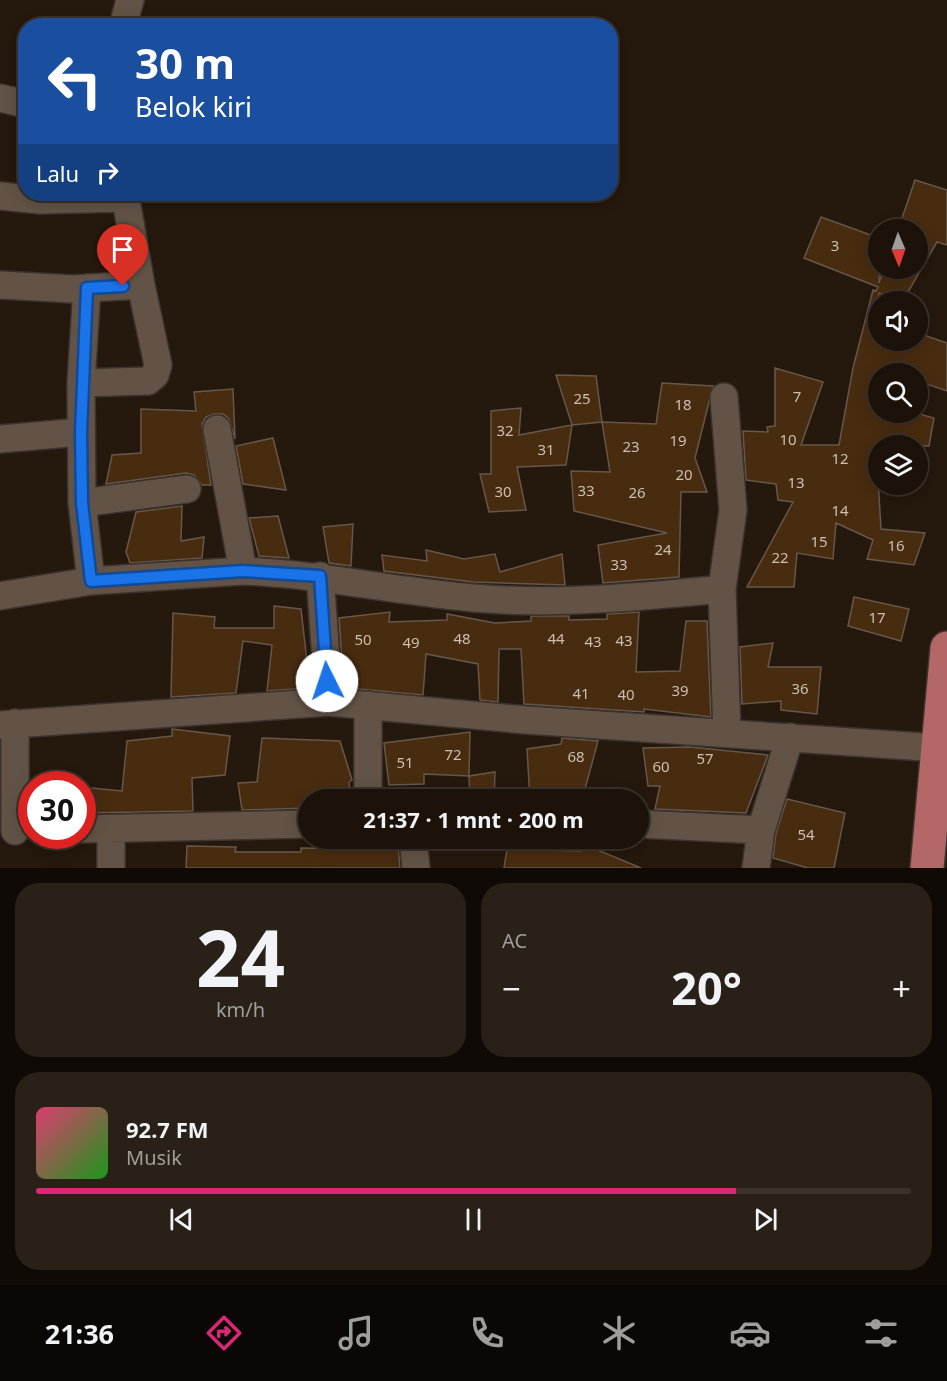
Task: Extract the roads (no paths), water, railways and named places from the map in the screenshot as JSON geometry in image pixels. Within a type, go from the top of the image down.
[{"type":"main road","points":[[927,868],[947,648]]},
{"type":"street","points":[[125,18],[130,0]]},
{"type":"street","points":[[0,98],[18,102]]},
{"type":"street","points":[[0,196],[18,198]]},
{"type":"street","points":[[81,383],[148,381],[155,375],[158,365],[127,201]]},
{"type":"street","points":[[0,285],[87,288],[141,285]]},
{"type":"street","points":[[87,288],[81,383],[81,432],[82,503],[91,581]]},
{"type":"street","points":[[724,397],[733,510],[722,589],[727,733]]},
{"type":"street","points":[[217,429],[243,571]]},
{"type":"street","points":[[0,439],[81,432]]},
{"type":"street","points":[[82,503],[187,489]]},
{"type":"street","points":[[0,596],[91,581],[243,571],[320,576],[429,594],[504,600],[588,601],[722,589]]},
{"type":"street","points":[[320,576],[329,702]]},
{"type":"street","points":[[16,831],[8,724],[329,702],[526,720],[939,748]]},
{"type":"street","points":[[368,705],[368,789]]},
{"type":"street","points":[[756,868],[761,830],[790,737]]},
{"type":"street","points":[[96,830],[298,824]]},
{"type":"street","points":[[649,824],[761,830]]},
{"type":"street","points":[[111,829],[111,868]]},
{"type":"street","points":[[414,849],[416,868]]}]
